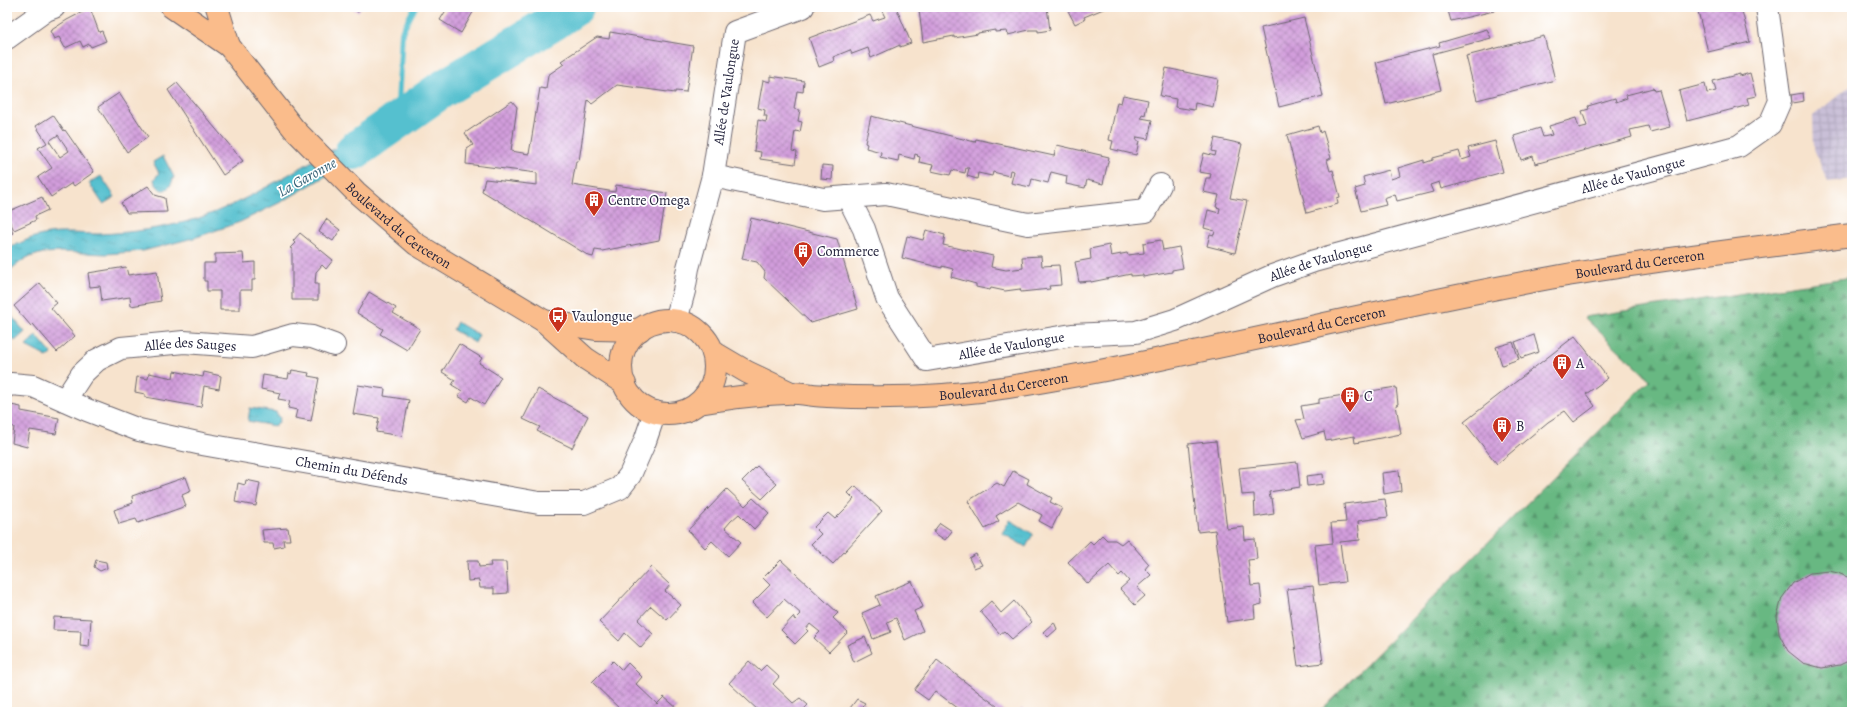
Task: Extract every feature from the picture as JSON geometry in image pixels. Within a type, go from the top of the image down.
[{"type":"main road","name":"Boulevard du Cerceron","points":[[172,7],[229,46],[294,129],[356,192],[416,244],[544,321],[585,358],[625,384]]},
{"type":"main road","name":"Boulevard du Cerceron","points":[[217,7],[229,46]]},
{"type":"main road","name":"Boulevard du Cerceron","points":[[699,402],[790,392],[825,396],[903,397],[948,395],[1006,388],[1176,356],[1561,276],[1646,262],[1852,235]]},
{"type":"main road","points":[[663,320],[676,321],[699,331],[707,341],[713,352],[715,366],[714,380],[708,392],[699,402],[686,411],[670,414],[655,412],[642,406],[632,396],[625,384],[621,370],[623,354],[630,341],[640,330],[663,320]]},
{"type":"main road","name":"Boulevard du Cerceron","points":[[544,321],[596,329],[640,330]]},
{"type":"main road","name":"Boulevard du Cerceron","points":[[713,352],[747,372],[790,392]]},
{"type":"street","points":[[7,38],[46,10],[54,7]]},
{"type":"street","name":"Allée de Vaulongue","points":[[676,321],[688,268],[713,176],[734,32],[803,7]]},
{"type":"street","name":"Allée de Vaulongue","points":[[848,197],[864,228],[887,298],[927,360],[1072,335],[1136,332],[1175,320],[1272,276],[1314,261],[1739,146],[1770,124],[1780,101],[1767,7]]},
{"type":"street","points":[[713,176],[823,199],[886,194],[1028,224],[1146,211],[1160,185]]},
{"type":"street","name":"Allée des Sauges","points":[[65,400],[82,374],[98,360],[121,348],[184,342],[252,347],[293,335],[312,337],[334,345]]},
{"type":"street","name":"Chemin du Défends","points":[[7,386],[11,384],[33,386],[139,430],[202,444],[539,503],[584,503],[620,488],[630,475],[645,441],[655,412]]},
{"type":"shaded area","points":[[1852,84],[1852,179],[1828,182],[1814,149],[1813,116]]},
{"type":"green space","points":[[1852,277],[1852,712],[1319,712],[1650,380],[1584,317]]},
{"type":"water","points":[[397,122],[384,138],[355,159],[283,201],[240,222],[197,237],[143,251],[106,254],[61,252],[43,253],[26,258],[7,272],[7,249],[29,239],[57,233],[98,234],[135,231],[172,225],[196,219],[232,205],[250,196],[351,140],[373,130]]},
{"type":"water","points":[[163,156],[174,177],[168,188],[165,190],[160,189],[154,180],[159,173],[153,162]]},
{"type":"water","points":[[101,176],[115,197],[103,204],[89,183]]},
{"type":"water","points":[[8,312],[25,332],[15,341],[7,334],[9,332],[7,331]]},
{"type":"water","points":[[457,322],[479,335],[475,343],[453,330]]},
{"type":"water","points":[[36,335],[52,354],[47,357],[26,346]]},
{"type":"water","points":[[250,408],[276,412],[280,418],[279,422],[274,426],[248,421]]},
{"type":"water","points":[[1010,520],[1033,534],[1026,547],[1002,533]]},
{"type":"building","points":[[351,7],[361,7],[358,12]]},
{"type":"building","points":[[448,7],[476,7],[461,33],[440,20]]},
{"type":"building","points":[[896,7],[911,43],[900,47],[900,45],[871,58],[868,48],[852,54],[850,50],[833,57],[834,61],[819,67],[809,38],[870,15],[873,21],[885,17],[882,11]]},
{"type":"building","points":[[927,7],[1047,7],[1050,30],[1038,32],[1038,30],[1029,30],[1008,35],[1007,31],[995,32],[995,30],[923,42],[919,10],[927,9]]},
{"type":"building","points":[[1066,7],[1108,7],[1084,17],[1085,19],[1075,24]]},
{"type":"building","points":[[1447,7],[1493,7],[1494,11],[1451,21]]},
{"type":"building","points":[[1697,7],[1741,7],[1750,42],[1708,52]]},
{"type":"building","points":[[90,8],[99,32],[102,31],[106,41],[91,47],[89,44],[83,47],[80,41],[65,48],[59,37],[54,39],[50,31]]},
{"type":"building","points":[[1304,18],[1323,96],[1279,107],[1261,28]]},
{"type":"building","points":[[1487,29],[1491,38],[1432,54],[1441,90],[1386,104],[1376,62],[1440,46],[1439,43]]},
{"type":"building","points":[[610,32],[693,46],[686,92],[675,91],[675,93],[617,85],[592,104],[588,100],[579,161],[576,161],[572,185],[615,192],[616,185],[667,193],[659,240],[602,251],[595,250],[593,257],[482,191],[485,179],[537,185],[537,173],[466,164],[467,149],[473,145],[465,133],[512,101],[517,107],[511,151],[529,154],[540,88],[546,89],[548,75],[564,64],[561,61],[597,37],[609,39]]},
{"type":"building","points":[[1544,36],[1555,80],[1477,100],[1466,56]]},
{"type":"building","points":[[1166,68],[1218,79],[1213,107],[1195,103],[1194,110],[1175,107],[1176,99],[1160,96]]},
{"type":"building","points":[[1750,73],[1756,96],[1747,98],[1749,105],[1687,121],[1679,91],[1705,84],[1707,93],[1716,91],[1713,81]]},
{"type":"building","points":[[770,76],[804,81],[803,92],[797,91],[794,109],[800,110],[798,121],[802,122],[800,132],[795,131],[792,151],[797,152],[795,164],[760,159],[761,152],[754,151],[758,120],[766,122],[767,116],[764,116],[765,110],[758,108],[763,80],[770,82]]},
{"type":"building","points":[[177,83],[243,161],[223,175],[168,90]]},
{"type":"building","points":[[1653,88],[1654,91],[1659,90],[1670,127],[1650,132],[1648,126],[1630,130],[1632,137],[1535,164],[1533,156],[1521,160],[1514,136],[1540,128],[1543,137],[1552,135],[1549,126],[1576,118],[1579,128],[1587,126],[1582,111],[1589,109],[1588,106],[1615,98],[1616,102],[1627,98],[1626,95]]},
{"type":"building","points":[[119,93],[148,137],[127,152],[98,107]]},
{"type":"building","points":[[1803,93],[1804,101],[1792,103],[1791,95]]},
{"type":"building","points":[[1123,95],[1148,100],[1145,115],[1142,114],[1141,118],[1152,120],[1150,130],[1148,139],[1137,137],[1136,141],[1139,141],[1136,155],[1111,149],[1113,141],[1109,140],[1117,102],[1121,103]]},
{"type":"building","points":[[53,115],[94,172],[74,186],[72,183],[51,197],[38,177],[52,168],[38,148],[47,143],[36,126]],"holes":[[[58,135],[69,151],[60,157],[49,141]]]},
{"type":"building","points":[[871,116],[975,142],[976,139],[1054,156],[1057,145],[1109,157],[1103,184],[1087,180],[1085,188],[1066,184],[1067,176],[1051,172],[1048,183],[1032,179],[1030,187],[1011,183],[1014,171],[1010,170],[1009,176],[993,172],[992,176],[978,173],[977,179],[967,176],[969,168],[966,168],[965,173],[952,170],[950,175],[931,171],[933,165],[919,162],[920,157],[915,154],[914,159],[899,155],[898,161],[880,157],[881,152],[866,148],[867,144],[865,143]]},
{"type":"building","points":[[1318,126],[1320,133],[1323,131],[1331,158],[1327,160],[1330,171],[1333,170],[1340,197],[1337,198],[1338,204],[1307,213],[1287,135]]},
{"type":"building","points":[[1215,138],[1242,144],[1230,198],[1247,201],[1235,253],[1207,246],[1210,234],[1214,235],[1215,231],[1204,228],[1208,210],[1219,213],[1220,208],[1216,207],[1219,195],[1203,192],[1206,178],[1210,178],[1211,174],[1199,172],[1204,153],[1215,156],[1216,152],[1212,151]]},
{"type":"building","points":[[1495,141],[1503,172],[1441,189],[1439,182],[1430,185],[1433,192],[1397,201],[1395,194],[1384,198],[1386,205],[1361,211],[1355,189],[1365,186],[1363,177],[1389,170],[1391,179],[1400,176],[1398,168],[1424,160],[1424,163],[1433,160],[1433,158],[1459,151],[1462,160],[1471,157],[1468,148]]},
{"type":"building","points":[[822,165],[833,166],[832,180],[821,179]]},
{"type":"building","points":[[148,186],[155,195],[165,198],[167,212],[127,213],[121,203]]},
{"type":"building","points":[[42,197],[48,210],[35,216],[36,220],[14,230],[7,216],[7,212]]},
{"type":"building","name":"Commerce","points":[[751,218],[837,239],[858,309],[811,323],[764,278],[765,272],[757,262],[742,259]]},
{"type":"building","points":[[326,219],[340,230],[333,241],[319,232]]},
{"type":"building","points":[[9,225],[13,233],[7,236],[7,226]]},
{"type":"building","points":[[926,230],[945,235],[943,245],[993,256],[991,267],[1006,270],[1023,268],[1022,257],[1041,256],[1042,266],[1059,265],[1061,285],[1049,286],[1050,289],[1021,292],[1020,289],[1005,291],[991,288],[990,290],[976,287],[976,284],[951,277],[953,269],[942,266],[942,268],[902,258],[907,236],[923,240]]},
{"type":"building","points":[[300,233],[333,260],[326,269],[322,265],[316,272],[315,284],[318,284],[318,300],[292,300],[292,249],[290,248],[295,243],[293,241]]},
{"type":"building","points":[[1161,240],[1163,250],[1179,247],[1183,268],[1172,270],[1172,272],[1143,277],[1143,275],[1131,276],[1131,274],[1091,282],[1079,282],[1075,262],[1091,259],[1090,249],[1109,245],[1111,256],[1127,253],[1128,255],[1144,253],[1143,243]]},
{"type":"building","points":[[243,253],[244,263],[255,262],[255,280],[252,280],[252,290],[240,290],[240,310],[220,310],[220,291],[207,291],[207,281],[204,281],[204,263],[215,263],[215,254]]},
{"type":"building","points":[[126,267],[128,275],[157,271],[161,301],[131,306],[130,297],[102,301],[100,286],[90,287],[88,273]]},
{"type":"building","points":[[40,283],[57,303],[51,308],[75,336],[57,352],[33,324],[31,326],[14,306]]},
{"type":"building","points":[[369,292],[396,308],[393,313],[420,329],[407,350],[380,334],[383,329],[357,313]]},
{"type":"building","points":[[1534,335],[1539,352],[1521,358],[1515,342]]},
{"type":"building","points":[[1575,336],[1608,378],[1586,394],[1595,406],[1574,422],[1565,411],[1548,422],[1497,464],[1464,422]]},
{"type":"building","points":[[1513,342],[1519,359],[1502,365],[1496,347]]},
{"type":"building","points":[[459,344],[482,358],[479,363],[501,377],[484,405],[471,397],[468,402],[458,396],[462,391],[452,385],[455,380],[442,372]]},
{"type":"building","points":[[292,370],[309,373],[308,376],[319,378],[311,421],[295,418],[297,410],[288,408],[290,401],[278,399],[280,393],[261,389],[263,375],[288,379],[289,373],[291,374]]},
{"type":"building","points":[[174,371],[203,377],[204,372],[221,376],[219,389],[204,386],[201,407],[145,397],[145,394],[135,392],[137,377],[148,379],[149,373],[173,378]]},
{"type":"building","points":[[358,385],[385,389],[384,396],[409,400],[402,436],[376,432],[379,418],[353,414]]},
{"type":"building","name":"C","points":[[1396,387],[1398,404],[1396,405],[1401,434],[1355,443],[1354,436],[1326,441],[1324,432],[1303,438],[1296,420],[1304,419],[1301,406],[1319,403],[1319,399],[1350,394],[1350,398],[1366,395],[1365,392]]},
{"type":"building","points":[[538,389],[588,416],[572,448],[537,431],[540,427],[523,419]]},
{"type":"building","points":[[11,405],[21,407],[21,411],[59,418],[56,434],[30,430],[27,447],[12,443],[14,427],[8,426],[9,418],[7,418],[7,412],[10,412]]},
{"type":"building","points":[[1216,441],[1227,529],[1244,527],[1245,540],[1255,539],[1257,559],[1248,560],[1251,586],[1260,585],[1262,604],[1254,606],[1255,618],[1227,622],[1215,530],[1198,532],[1188,444]]},
{"type":"building","points":[[1297,462],[1300,487],[1269,492],[1270,498],[1272,498],[1274,514],[1255,517],[1254,494],[1242,495],[1239,468]]},
{"type":"building","points":[[757,466],[777,484],[762,499],[742,481]]},
{"type":"building","points":[[1013,471],[1029,479],[1027,484],[1052,498],[1050,502],[1062,508],[1052,528],[1039,521],[1042,515],[1018,502],[996,516],[999,521],[985,529],[968,501],[997,483],[1004,487]]},
{"type":"building","points":[[1399,471],[1401,491],[1384,494],[1382,473]]},
{"type":"building","points":[[1323,474],[1324,484],[1307,486],[1306,476]]},
{"type":"building","points":[[186,477],[191,491],[182,495],[186,506],[138,523],[136,519],[119,524],[114,510],[133,503],[132,496]]},
{"type":"building","points":[[246,480],[260,483],[256,506],[235,502],[238,483],[245,485]]},
{"type":"building","points":[[855,486],[882,511],[833,564],[811,544],[821,534],[814,527],[828,513],[835,519],[845,509],[854,499],[848,493]]},
{"type":"building","points":[[727,489],[745,506],[753,498],[769,513],[754,529],[739,514],[731,521],[725,528],[741,542],[728,556],[712,541],[705,548],[688,530]]},
{"type":"building","points":[[1385,499],[1388,517],[1358,521],[1360,540],[1340,542],[1345,582],[1319,585],[1315,545],[1333,543],[1331,523],[1346,522],[1344,504]]},
{"type":"building","points":[[940,523],[952,531],[945,540],[933,532]]},
{"type":"building","points":[[288,528],[290,540],[283,540],[284,546],[274,548],[273,543],[264,543],[262,530]]},
{"type":"building","points":[[1102,535],[1107,540],[1115,540],[1121,544],[1127,539],[1149,564],[1145,569],[1151,575],[1137,587],[1145,596],[1135,605],[1120,589],[1129,581],[1122,573],[1119,576],[1109,565],[1088,584],[1068,562],[1090,541],[1093,544]]},
{"type":"building","points":[[976,554],[982,565],[974,568],[969,558]]},
{"type":"building","points":[[96,560],[106,562],[107,568],[100,571],[94,567]]},
{"type":"building","points":[[781,560],[838,613],[833,618],[848,632],[829,652],[814,638],[820,632],[810,624],[806,629],[808,631],[795,644],[781,630],[793,617],[795,620],[801,614],[784,599],[767,617],[752,603],[770,585],[763,578]]},
{"type":"building","points":[[467,561],[478,561],[479,567],[491,566],[490,562],[506,562],[508,593],[494,594],[494,588],[480,588],[479,580],[468,581]]},
{"type":"building","points":[[651,567],[670,585],[665,591],[681,605],[667,620],[651,606],[638,620],[653,634],[641,648],[625,633],[619,641],[599,622]]},
{"type":"building","points":[[1829,571],[1852,579],[1852,659],[1840,665],[1822,668],[1803,663],[1788,651],[1779,634],[1777,616],[1782,598],[1793,583],[1810,573]]},
{"type":"building","points":[[912,581],[923,607],[914,611],[923,631],[905,640],[896,618],[887,622],[891,632],[873,639],[862,613],[880,605],[876,596]]},
{"type":"building","points":[[1313,586],[1323,663],[1298,666],[1287,589]]},
{"type":"building","points":[[991,601],[1001,613],[1014,601],[1032,622],[1012,639],[1004,631],[1000,634],[980,611]]},
{"type":"building","points":[[54,617],[91,619],[89,647],[80,646],[81,631],[53,630]]},
{"type":"building","points":[[1054,622],[1057,629],[1048,637],[1043,632]]},
{"type":"building","points":[[865,637],[872,653],[854,662],[847,645]]},
{"type":"building","points":[[937,660],[1005,712],[963,712],[935,691],[928,700],[914,690]]},
{"type":"building","points":[[613,661],[622,670],[628,663],[642,677],[636,684],[657,704],[664,697],[677,708],[673,712],[623,712],[592,682]]},
{"type":"building","points":[[749,661],[760,671],[766,665],[779,677],[773,684],[793,703],[800,698],[808,705],[801,712],[760,712],[729,683]]},
{"type":"building","points":[[857,699],[865,703],[860,710],[862,712],[847,712]]},
{"type":"building","points":[[1022,708],[1027,712],[1018,712]]},
{"type":"waterway","points":[[397,122],[402,32],[415,7]]},
{"type":"waterway","name":"La Garonne","points":[[354,151],[441,90],[555,21],[575,7]]},
{"type":"place","name":"Centre Omega","points":[[594,217]]},
{"type":"place","name":"Commerce","points":[[803,268]]},
{"type":"place","name":"Vaulongue","points":[[558,333]]},
{"type":"place","name":"A","points":[[1562,380]]},
{"type":"place","name":"C","points":[[1350,413]]},
{"type":"place","name":"B","points":[[1502,443]]}]
